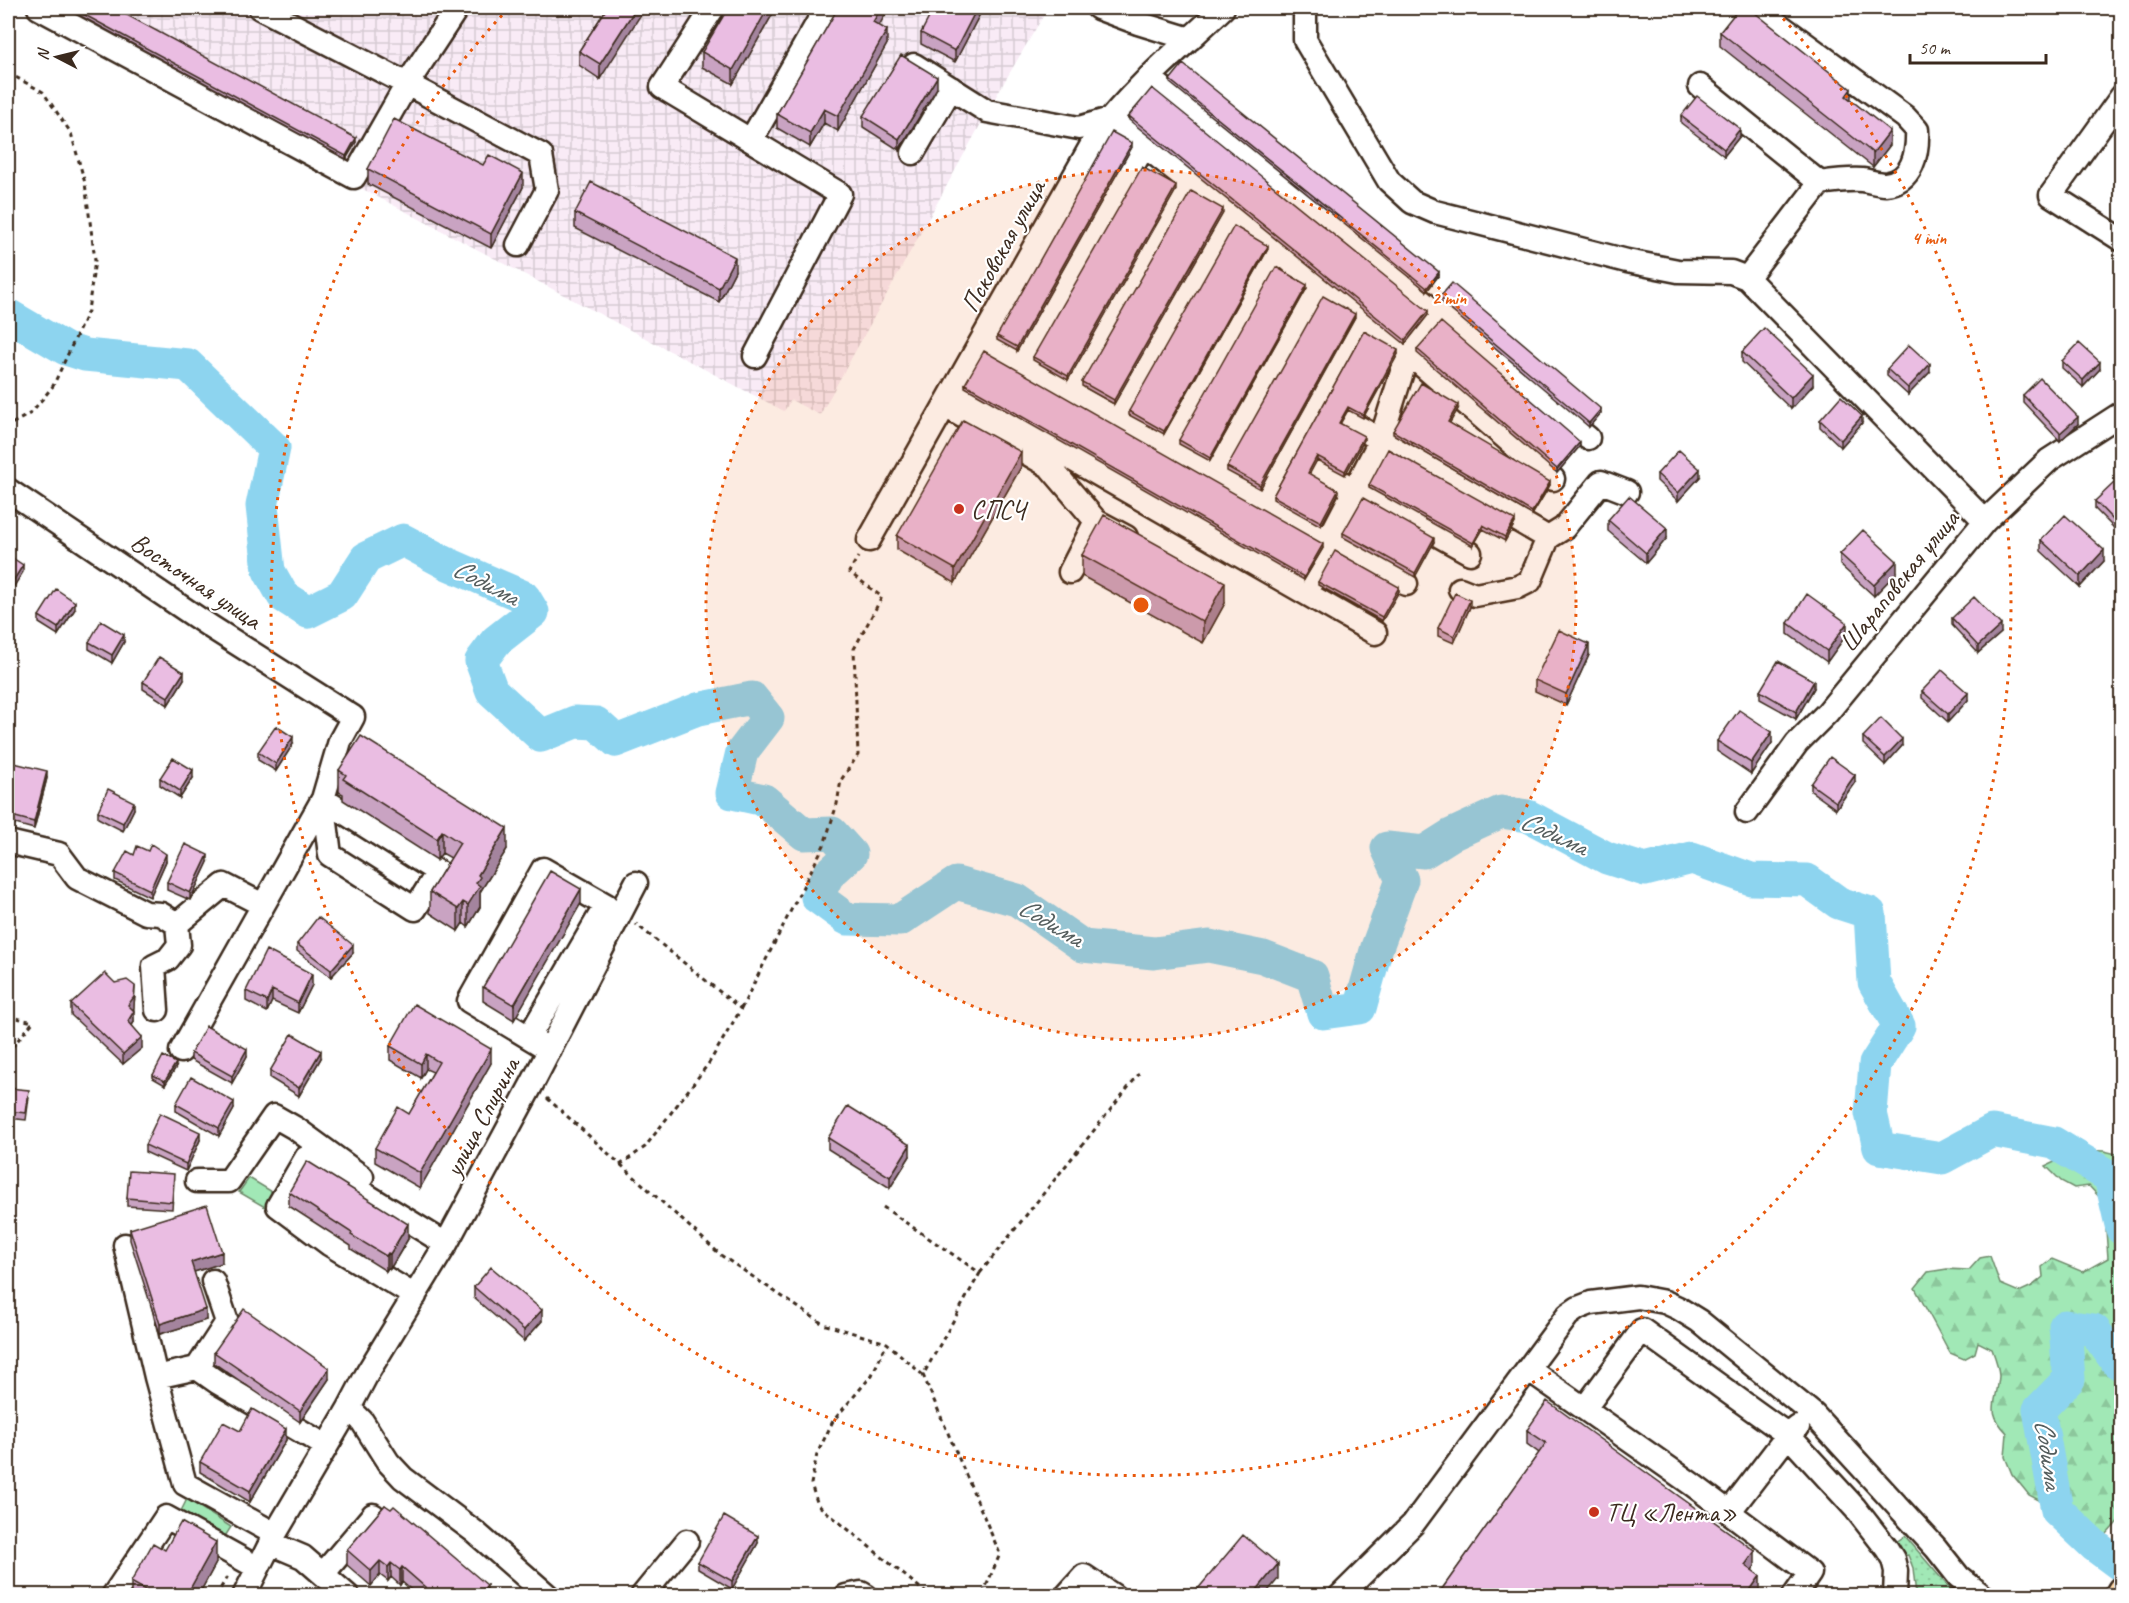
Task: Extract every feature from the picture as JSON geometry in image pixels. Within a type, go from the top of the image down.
[{"type":"main road","points":[[2119,1596],[2121,1592]]},
{"type":"street","points":[[39,8],[354,177],[406,84],[457,8]]},
{"type":"street","points":[[260,8],[541,155],[547,190],[518,246]]},
{"type":"street","points":[[713,8],[662,87],[840,194],[755,356]]},
{"type":"street","points":[[1098,8],[1191,39]]},
{"type":"street","name":"Псковская улица","points":[[869,540],[1098,134],[1149,77],[1223,8]]},
{"type":"street","points":[[1305,8],[1305,40],[1389,182],[1412,202],[1435,212],[1627,261],[1678,271],[1731,272],[1748,278],[1985,521]]},
{"type":"street","points":[[1748,278],[1820,183],[1863,180],[1884,184],[1900,181],[1912,166],[1918,149],[1917,130],[1905,117],[1756,8]]},
{"type":"street","points":[[751,140],[825,10]]},
{"type":"street","points":[[914,64],[987,111],[1079,128],[1110,119],[1233,213],[1319,286],[1408,353],[1553,479]]},
{"type":"street","points":[[1149,77],[1588,438]]},
{"type":"street","points":[[1700,86],[1820,183]]},
{"type":"street","points":[[913,153],[951,88]]},
{"type":"street","points":[[2120,102],[2051,195],[2121,240]]},
{"type":"street","points":[[1020,364],[1144,146]]},
{"type":"street","points":[[1070,392],[1190,182]]},
{"type":"street","points":[[1116,419],[1233,213]]},
{"type":"street","points":[[1166,447],[1278,250]]},
{"type":"street","points":[[1213,474],[1319,286]]},
{"type":"street","points":[[1306,593],[1329,552],[1333,531],[1382,439],[1408,353],[1439,316]]},
{"type":"street","points":[[1262,502],[1364,318]]},
{"type":"street","points":[[981,342],[1406,584]]},
{"type":"street","points":[[949,399],[1050,466],[1096,521],[1149,549]]},
{"type":"street","points":[[949,399],[1376,633]]},
{"type":"street","name":"Шараповская улица","points":[[1747,812],[1797,743],[1827,712],[1985,521],[2049,460],[2121,413]]},
{"type":"street","points":[[1348,421],[1548,538]]},
{"type":"street","points":[[1317,470],[1470,553]]},
{"type":"street","points":[[1460,589],[1475,595],[1518,587],[1530,581],[1548,538],[1564,528],[1601,482],[1628,492]]},
{"type":"street","name":"Восточная улица","points":[[9,494],[353,717],[340,741],[323,799]]},
{"type":"street","points":[[1070,572],[1096,521]]},
{"type":"street","points":[[323,799],[438,872],[415,909],[330,855],[323,799]]},
{"type":"street","points":[[182,1051],[323,799]]},
{"type":"street","points":[[8,842],[59,854],[77,878],[146,913],[161,914],[177,924]]},
{"type":"street","points":[[529,1036],[613,908],[543,869],[469,1001],[550,1050]]},
{"type":"street","name":"улица Спирина","points":[[244,1596],[273,1539],[368,1372],[450,1237],[550,1050],[613,908],[636,883]]},
{"type":"street","points":[[177,924],[224,885],[263,905]]},
{"type":"street","points":[[158,1010],[154,966],[168,959],[179,945],[177,924]]},
{"type":"street","points":[[197,1181],[229,1180],[255,1129],[274,1116],[295,1128],[377,1188],[450,1237]]},
{"type":"street","points":[[415,1296],[329,1244],[278,1206],[306,1158],[450,1237]]},
{"type":"street","points":[[125,1245],[156,1377],[185,1484],[303,1557],[348,1596]]},
{"type":"street","points":[[156,1377],[197,1368],[227,1322],[213,1281]]},
{"type":"street","points":[[1340,1596],[1413,1524],[1568,1315],[1591,1303],[1623,1298],[1652,1299],[1678,1308],[1699,1321],[1813,1414],[1936,1548],[1959,1577],[1983,1596]]},
{"type":"street","points":[[1586,1408],[1642,1330],[1788,1435],[1856,1508],[1887,1549],[1896,1571],[1894,1596]]},
{"type":"street","points":[[197,1368],[326,1446]]},
{"type":"street","points":[[1528,1369],[1586,1408],[1810,1573],[1794,1596]]},
{"type":"street","points":[[349,1408],[362,1421],[388,1462],[403,1478],[475,1532],[548,1596]]},
{"type":"street","points":[[1729,1512],[1788,1435],[1813,1414]]},
{"type":"street","points":[[322,1574],[373,1515]]},
{"type":"street","points":[[113,1596],[166,1517],[258,1568]]},
{"type":"street","points":[[642,1596],[687,1541]]},
{"type":"street","points":[[1066,1596],[1084,1576],[1114,1596]]},
{"type":"street","points":[[846,1596],[861,1593],[866,1596]]},
{"type":"path","points":[[8,73],[43,92],[71,134],[85,183],[95,260],[88,311],[53,386],[31,413],[8,426]]},
{"type":"path","points":[[620,1165],[645,1147],[709,1063],[741,1009],[824,845],[837,804],[841,780],[858,755],[854,649],[882,597],[849,572],[869,540]]},
{"type":"path","points":[[613,908],[741,1009]]},
{"type":"path","points":[[8,1016],[33,1022],[8,1052]]},
{"type":"path","points":[[923,1375],[980,1273],[1139,1074]]},
{"type":"path","points":[[532,1084],[722,1256],[823,1324],[887,1343],[923,1375],[999,1554],[982,1596]]},
{"type":"path","points":[[883,1207],[980,1273]]},
{"type":"path","points":[[887,1343],[872,1375],[833,1421],[817,1454],[811,1484],[818,1505],[930,1596]]},
{"type":"shaded area","points":[[19,8],[1048,8],[999,91],[820,415],[791,400],[784,411]]},
{"type":"green space","points":[[2080,1150],[2104,1151],[2121,1155],[2122,1517],[2106,1535],[2029,1495],[2012,1474],[2005,1457],[2007,1433],[1994,1412],[1999,1376],[1992,1349],[1978,1342],[1975,1353],[1964,1359],[1950,1353],[1915,1288],[1928,1272],[1947,1269],[1969,1270],[1980,1258],[1990,1256],[2000,1284],[2019,1292],[2032,1286],[2043,1277],[2042,1267],[2052,1259],[2083,1272],[2108,1258],[2104,1202],[2089,1186],[2074,1188],[2061,1181],[2046,1166]]},
{"type":"green space","points":[[249,1178],[279,1196],[270,1210],[239,1192]]},
{"type":"green space","points":[[187,1499],[231,1527],[224,1538],[179,1515]]},
{"type":"green space","points":[[1905,1536],[1946,1584],[1959,1595],[1916,1595],[1913,1568],[1908,1555],[1897,1557],[1893,1544]]},
{"type":"building","points":[[72,8],[114,8],[356,138],[346,156]]},
{"type":"building","points":[[607,8],[636,8],[600,64],[579,51]]},
{"type":"building","points":[[728,8],[768,8],[733,70],[702,52]]},
{"type":"building","points":[[838,8],[881,8],[873,22],[887,30],[838,116],[824,109],[810,133],[777,114]]},
{"type":"building","points":[[934,8],[977,8],[955,51],[921,33]]},
{"type":"building","points":[[1739,8],[1749,8],[1851,89],[1846,96],[1890,131],[1873,153],[1720,32]]},
{"type":"building","points":[[901,55],[937,77],[899,139],[863,116]]},
{"type":"building","points":[[1183,64],[1439,272],[1427,288],[1170,80]]},
{"type":"building","points":[[1152,88],[1428,311],[1405,340],[1129,116]]},
{"type":"building","points":[[1697,96],[1740,129],[1724,149],[1681,116]]},
{"type":"building","points":[[394,119],[483,165],[489,155],[523,173],[491,234],[368,169]]},
{"type":"building","points":[[1112,132],[1132,143],[1017,347],[997,336]]},
{"type":"building","points":[[1142,167],[1176,186],[1068,376],[1033,357]]},
{"type":"building","points":[[591,182],[735,257],[719,288],[575,213]]},
{"type":"building","points":[[1191,191],[1223,209],[1114,400],[1082,382]]},
{"type":"building","points":[[1234,226],[1268,246],[1164,431],[1129,411]]},
{"type":"building","points":[[1276,267],[1307,285],[1210,458],[1179,440]]},
{"type":"building","points":[[1452,283],[1601,409],[1589,423],[1440,297]]},
{"type":"building","points":[[1323,296],[1355,314],[1260,485],[1227,467]]},
{"type":"building","points":[[2121,297],[2121,309],[2116,305]]},
{"type":"building","points":[[1441,322],[1580,442],[1557,469],[1417,349]]},
{"type":"building","points":[[1764,328],[1813,374],[1791,398],[1742,352]]},
{"type":"building","points":[[1364,331],[1398,350],[1363,415],[1348,407],[1339,423],[1364,436],[1345,471],[1317,456],[1308,473],[1338,490],[1321,522],[1273,496]]},
{"type":"building","points":[[2079,343],[2100,362],[2083,380],[2062,361]]},
{"type":"building","points":[[1909,345],[1930,364],[1908,388],[1887,369]]},
{"type":"building","points":[[984,351],[1323,544],[1304,577],[965,384]]},
{"type":"building","points":[[2040,378],[2078,417],[2060,433],[2023,395]]},
{"type":"building","points":[[1421,383],[1458,405],[1448,422],[1550,482],[1532,512],[1393,431]]},
{"type":"building","points":[[1841,396],[1862,416],[1841,440],[1820,420]]},
{"type":"building","name":"СПСЧ","points":[[963,420],[1021,452],[955,569],[897,536]]},
{"type":"building","points":[[1388,449],[1515,520],[1505,537],[1483,525],[1473,543],[1369,485]]},
{"type":"building","points":[[1679,450],[1700,469],[1678,493],[1657,474]]},
{"type":"building","points":[[2115,482],[2121,490],[2121,521],[2118,525],[2095,501]]},
{"type":"building","points":[[1629,496],[1667,528],[1646,553],[1608,520]]},
{"type":"building","points":[[1363,498],[1434,538],[1415,573],[1343,533]]},
{"type":"building","points":[[1104,515],[1225,582],[1203,622],[1082,555]]},
{"type":"building","points":[[2065,515],[2104,550],[2080,576],[2041,540]]},
{"type":"building","points":[[1863,530],[1897,561],[1874,585],[1840,554]]},
{"type":"building","points":[[1335,551],[1399,587],[1382,617],[1318,582]]},
{"type":"building","points":[[8,555],[23,565],[8,589]]},
{"type":"building","points":[[56,589],[75,602],[58,628],[39,616]]},
{"type":"building","points":[[1455,593],[1470,600],[1454,636],[1438,628]]},
{"type":"building","points":[[1807,594],[1847,623],[1827,651],[1788,623]]},
{"type":"building","points":[[1974,597],[2001,625],[1978,646],[1952,618]]},
{"type":"building","points":[[101,621],[124,635],[112,655],[89,642]]},
{"type":"building","points":[[1559,630],[1589,644],[1566,694],[1535,680]]},
{"type":"building","points":[[159,657],[184,672],[168,697],[143,682]]},
{"type":"building","points":[[1778,661],[1814,681],[1796,712],[1760,691]]},
{"type":"building","points":[[1942,670],[1968,693],[1948,714],[1922,691]]},
{"type":"building","points":[[1739,710],[1772,732],[1751,763],[1717,741]]},
{"type":"building","points":[[1881,718],[1902,739],[1885,757],[1863,737]]},
{"type":"building","points":[[276,726],[293,737],[276,764],[258,752]]},
{"type":"building","points":[[361,736],[507,828],[478,875],[480,877],[476,883],[480,886],[468,905],[463,902],[458,909],[430,892],[460,843],[442,831],[437,839],[343,779],[346,775],[339,770]]},
{"type":"building","points":[[1830,757],[1855,775],[1836,802],[1811,784]]},
{"type":"building","points":[[173,758],[193,770],[180,791],[160,778]]},
{"type":"building","points":[[14,763],[47,771],[34,822],[8,815],[8,788]]},
{"type":"building","points":[[108,789],[134,802],[123,823],[98,811]]},
{"type":"building","points":[[151,844],[166,854],[150,890],[115,873],[127,851],[134,855],[137,846],[148,851]]},
{"type":"building","points":[[185,844],[208,855],[190,893],[167,882]]},
{"type":"building","points":[[550,871],[581,889],[514,1005],[483,987]]},
{"type":"building","points":[[318,917],[353,945],[331,970],[297,944]]},
{"type":"building","points":[[266,950],[312,974],[298,1003],[272,990],[267,1001],[246,991]]},
{"type":"building","points":[[105,973],[115,983],[127,980],[135,986],[134,997],[128,1005],[134,1011],[128,1021],[142,1037],[123,1054],[71,1004]]},
{"type":"building","points":[[414,1004],[491,1049],[420,1173],[375,1148],[398,1107],[409,1114],[439,1062],[426,1054],[421,1064],[390,1046]]},
{"type":"building","points":[[206,1026],[247,1049],[232,1076],[191,1053]]},
{"type":"building","points":[[292,1034],[321,1051],[299,1088],[270,1071]]},
{"type":"building","points":[[163,1056],[176,1063],[165,1081],[153,1075]]},
{"type":"building","points":[[191,1077],[234,1102],[219,1128],[176,1104]]},
{"type":"building","points":[[8,1088],[29,1090],[26,1113],[8,1111]]},
{"type":"building","points":[[848,1106],[910,1145],[890,1177],[828,1138]]},
{"type":"building","points":[[160,1113],[200,1132],[186,1164],[145,1145]]},
{"type":"building","points":[[307,1161],[408,1224],[390,1254],[386,1256],[351,1235],[352,1233],[289,1192]]},
{"type":"building","points":[[129,1171],[174,1174],[172,1202],[127,1198]]},
{"type":"building","points":[[207,1205],[222,1252],[191,1262],[206,1309],[160,1324],[130,1229]]},
{"type":"building","points":[[491,1267],[542,1310],[524,1330],[474,1287]]},
{"type":"building","points":[[244,1309],[329,1368],[300,1411],[214,1352]]},
{"type":"building","name":"ТЦ «Лента»","points":[[1547,1401],[1755,1551],[1745,1565],[1760,1576],[1746,1596],[1437,1596],[1546,1443],[1527,1430]]},
{"type":"building","points":[[252,1409],[286,1429],[250,1491],[200,1462],[223,1422],[240,1431]]},
{"type":"building","points":[[385,1505],[391,1509],[394,1506],[487,1585],[478,1596],[430,1596],[423,1590],[426,1588],[402,1567],[400,1570],[391,1563],[388,1567],[380,1561],[371,1571],[347,1550]]},
{"type":"building","points":[[724,1516],[758,1536],[732,1581],[698,1562]]},
{"type":"building","points":[[181,1522],[216,1542],[186,1596],[156,1596],[131,1582],[153,1543],[165,1550]]},
{"type":"building","points":[[1243,1535],[1278,1564],[1252,1596],[1192,1596]]},
{"type":"building","points":[[872,1589],[879,1596],[866,1596]]},
{"type":"waterway","name":"Содима","points":[[8,315],[66,349],[85,355],[188,365],[274,448],[262,506],[269,571],[283,596],[308,612],[342,595],[366,558],[403,540],[446,563],[524,597],[533,612],[496,641],[481,661],[492,691],[541,736],[575,722],[596,723],[616,741],[698,709],[752,698],[768,718],[742,752],[732,793],[764,800],[804,834],[832,833],[851,854],[828,875],[817,897],[847,919],[900,920],[956,883],[1017,900],[1083,946],[1154,953],[1209,946],[1263,957],[1312,976],[1323,1013],[1360,1008],[1377,947],[1402,880],[1387,848],[1424,852],[1451,835],[1501,812],[1528,816],[1607,858],[1645,870],[1692,858],[1751,879],[1807,880],[1839,903],[1870,913],[1874,982],[1899,1026],[1875,1064],[1871,1113],[1879,1148],[1942,1158],[1992,1131],[2054,1143],[2110,1177],[2122,1229]]},
{"type":"waterway","name":"Содима","points":[[2122,1365],[2117,1362],[2094,1330],[2065,1326],[2069,1379],[2039,1410],[2057,1510],[2095,1546],[2122,1566]]},
{"type":"place","name":"СПСЧ","points":[[959,509]]},
{"type":"place","name":"ТЦ «Лента»","points":[[1594,1512]]}]
